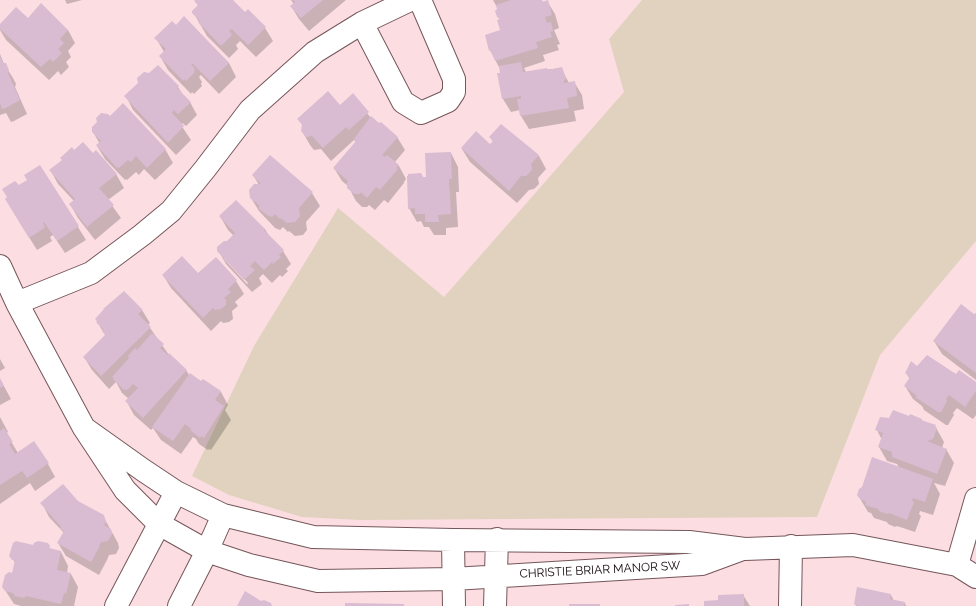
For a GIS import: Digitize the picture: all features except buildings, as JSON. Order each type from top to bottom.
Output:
[{"type":"street","points":[[17,303],[91,273],[142,235],[171,210],[206,169],[250,110],[315,52],[362,23],[410,0]]},
{"type":"street","points":[[362,23],[403,102],[421,113],[448,101],[454,92],[454,79],[420,0]]},
{"type":"street","name":"CHRISTIE BRIAR MANOR SW","points":[[0,266],[17,303],[84,428],[125,490],[159,524],[207,551],[249,566],[318,581],[453,579],[702,564],[745,549]]},
{"type":"street","name":"CHRISTIE BRIAR MANOR SW","points":[[84,428],[176,492],[224,515],[313,537],[689,542],[745,549],[791,546],[853,545],[957,565],[976,577]]},
{"type":"street","points":[[116,606],[176,492]]},
{"type":"street","points":[[957,565],[976,499]]},
{"type":"street","points":[[179,606],[224,515]]},
{"type":"street","points":[[496,606],[497,539]]},
{"type":"street","points":[[453,540],[454,606]]},
{"type":"street","points":[[790,606],[791,546]]},
{"type":"shaded area","points":[[642,0],[976,0],[976,241],[880,355],[817,517],[360,520],[302,517],[229,495],[192,476],[254,346],[338,208],[444,297],[624,92],[609,39]]}]
